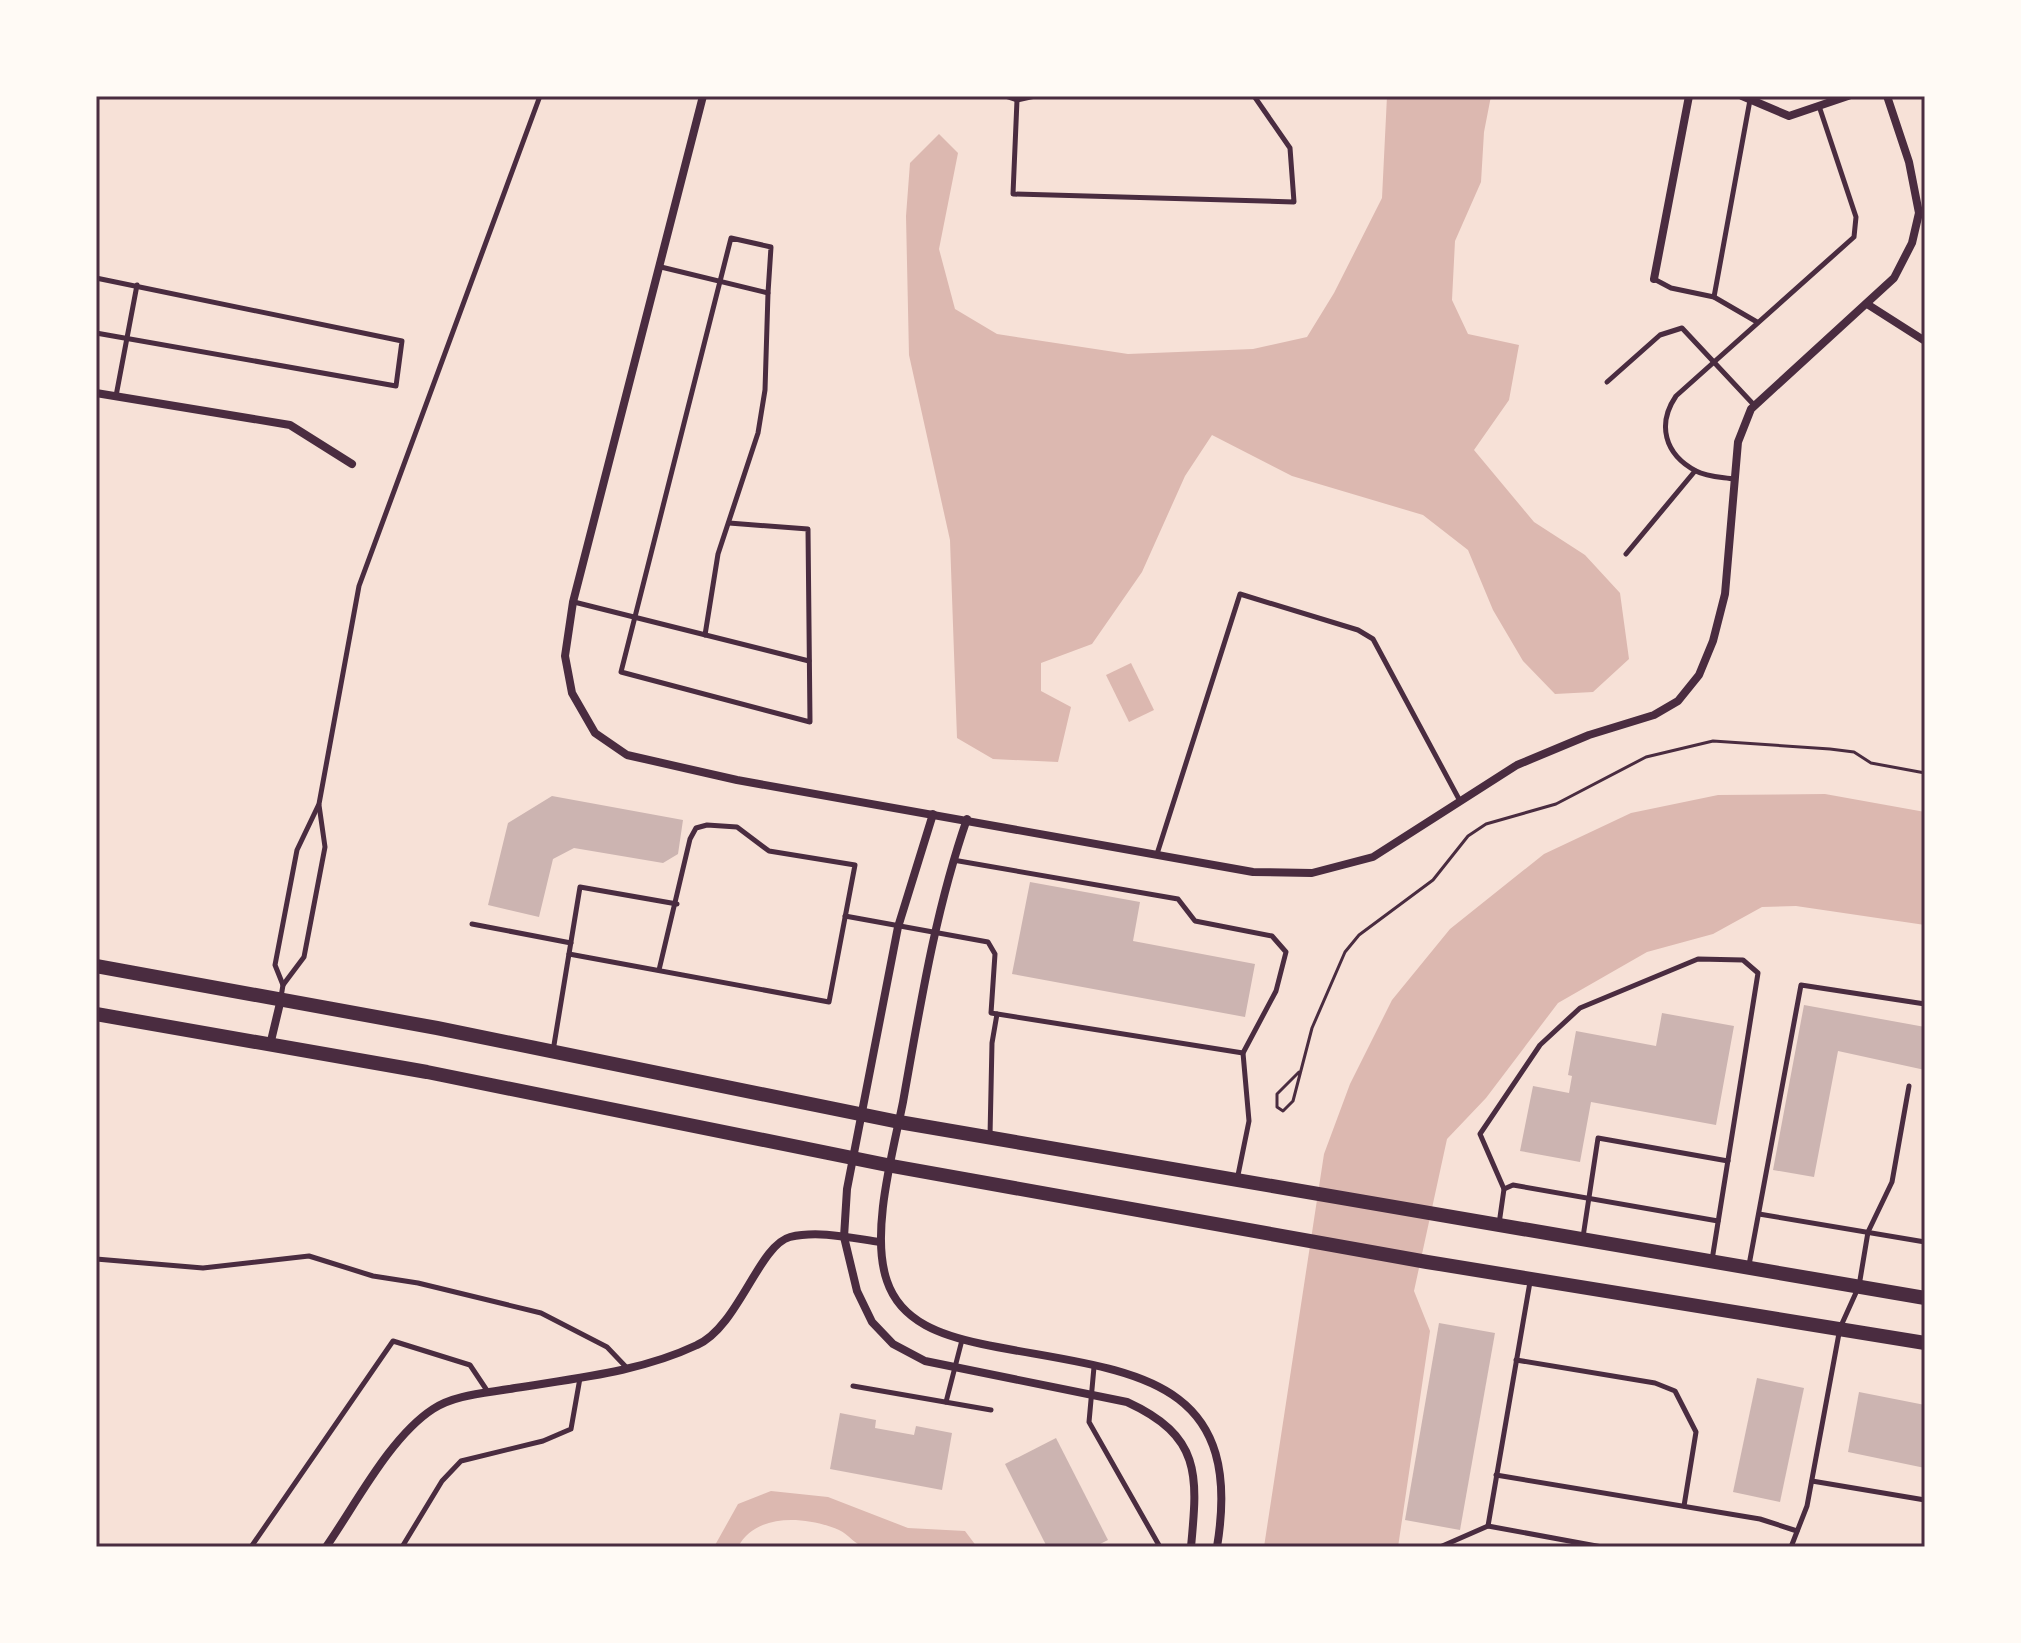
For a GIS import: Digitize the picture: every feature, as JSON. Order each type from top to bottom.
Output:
[{"type":"main road","points":[[96,966],[282,992],[553,1052],[899,1122],[1582,1242],[1925,1298]]},
{"type":"main road","points":[[96,1014],[427,1072],[892,1166],[1530,1280],[1925,1343]]},
{"type":"street","points":[[703,96],[573,602],[565,656],[572,693],[595,733],[627,755],[737,780],[1253,872],[1312,873],[1373,857],[1517,765],[1589,735],[1654,715],[1678,701],[1699,675],[1713,641],[1725,594],[1738,442],[1755,406],[1894,278],[1912,243],[1919,213],[1909,162],[1887,96]]},
{"type":"street","points":[[1654,279],[1689,96]]},
{"type":"street","points":[[1746,98],[1789,116],[1848,96]]},
{"type":"street","points":[[1867,304],[1925,341]]},
{"type":"street","points":[[96,393],[290,425],[352,464]]},
{"type":"street","points":[[933,814],[898,927],[853,1158],[844,1237],[857,1291],[872,1322],[893,1344],[925,1361],[1127,1402],[1157,1416],[1178,1438],[1190,1457],[1196,1497],[1191,1547]]},
{"type":"street","points":[[967,819],[952,860],[934,934],[899,1122],[880,1242],[887,1282],[906,1313],[936,1333],[1143,1379],[1176,1394],[1211,1433],[1222,1472],[1223,1514],[1217,1547]]},
{"type":"street","points":[[270,1045],[282,992]]},
{"type":"street","points":[[326,1547],[406,1433],[435,1407],[489,1393],[628,1369],[701,1344],[734,1313],[768,1254],[787,1237],[844,1237],[880,1242]]},
{"type":"lane","points":[[282,992],[275,965],[297,850],[319,804],[359,586],[540,96]]},
{"type":"lane","points":[[1005,96],[1017,100],[1035,96]]},
{"type":"lane","points":[[1017,100],[1013,194],[1294,202],[1290,148],[1254,96]]},
{"type":"lane","points":[[1714,297],[1746,98]]},
{"type":"lane","points":[[1735,479],[1695,471],[1666,439],[1664,414],[1676,396],[1713,361],[1854,237],[1856,217],[1819,105]]},
{"type":"lane","points":[[705,635],[718,554],[758,433],[765,390],[771,247],[731,238],[621,672],[810,722],[808,529],[729,523]]},
{"type":"lane","points":[[661,267],[768,293]]},
{"type":"lane","points":[[96,278],[402,341],[396,386],[96,333]]},
{"type":"lane","points":[[1654,279],[1671,288],[1714,297],[1757,322]]},
{"type":"lane","points":[[116,396],[137,285]]},
{"type":"lane","points":[[1607,382],[1660,335],[1682,328],[1755,406]]},
{"type":"lane","points":[[1626,554],[1695,471]]},
{"type":"lane","points":[[1157,854],[1240,594],[1358,630],[1373,639],[1461,802]]},
{"type":"lane","points":[[573,602],[809,661]]},
{"type":"lane","points":[[282,992],[304,957],[325,847],[319,804]]},
{"type":"lane","points":[[569,954],[829,1002],[855,865],[769,851],[746,831],[707,825],[696,828],[690,839],[659,970]]},
{"type":"lane","points":[[952,860],[1178,899],[1195,921],[1272,936],[1286,952],[1276,991],[1243,1053],[1249,1121],[1236,1181]]},
{"type":"lane","points":[[553,1052],[580,887],[677,904]]},
{"type":"lane","points":[[845,916],[988,942],[995,954],[991,1013],[1243,1053]]},
{"type":"lane","points":[[472,924],[571,943]]},
{"type":"lane","points":[[1499,1227],[1504,1189],[1480,1134],[1540,1045],[1580,1008],[1698,959],[1743,960],[1758,973],[1712,1261]]},
{"type":"lane","points":[[1749,1267],[1801,985],[1925,1004]]},
{"type":"lane","points":[[990,1137],[992,1043],[997,1014]]},
{"type":"lane","points":[[1791,1547],[1812,1481],[1840,1328],[1859,1286],[1868,1232],[1892,1182],[1909,1086]]},
{"type":"lane","points":[[1582,1242],[1598,1138],[1728,1161]]},
{"type":"lane","points":[[1504,1189],[1513,1185],[1718,1221]]},
{"type":"lane","points":[[1759,1214],[1925,1242]]},
{"type":"lane","points":[[96,1259],[203,1268],[309,1256],[373,1276],[541,1313],[607,1347],[628,1369]]},
{"type":"lane","points":[[1488,1526],[1530,1280]]},
{"type":"lane","points":[[946,1402],[962,1340]]},
{"type":"lane","points":[[251,1547],[393,1341],[470,1365],[489,1393]]},
{"type":"lane","points":[[1516,1360],[1655,1383],[1675,1391],[1696,1432],[1684,1506]]},
{"type":"lane","points":[[1094,1367],[1089,1394],[1089,1422],[1160,1547]]},
{"type":"lane","points":[[402,1547],[442,1481],[461,1461],[543,1441],[571,1429],[580,1377]]},
{"type":"lane","points":[[853,1386],[991,1410]]},
{"type":"lane","points":[[1496,1475],[1760,1519],[1797,1531]]},
{"type":"lane","points":[[1812,1481],[1925,1500]]},
{"type":"lane","points":[[1440,1547],[1488,1526],[1602,1547]]},
{"type":"path","points":[[1299,1072],[1277,1094],[1277,1107],[1283,1111],[1293,1101],[1312,1028],[1345,952],[1359,935],[1433,880],[1468,836],[1486,824],[1556,804],[1646,757],[1713,741],[1854,752],[1871,763],[1925,773]]},
{"type":"shaded area","points":[[1387,96],[1491,96],[1484,132],[1481,182],[1455,241],[1452,300],[1468,334],[1519,345],[1509,400],[1474,450],[1534,522],[1585,555],[1620,593],[1629,659],[1593,692],[1555,694],[1523,661],[1493,610],[1468,550],[1423,515],[1292,476],[1212,435],[1185,476],[1142,572],[1092,644],[1041,663],[1041,691],[1071,707],[1058,762],[993,759],[957,738],[950,540],[909,355],[906,216],[910,163],[939,134],[958,153],[939,249],[955,309],[997,334],[1128,354],[1253,349],[1307,337],[1334,293],[1382,198]]},
{"type":"shaded area","points":[[1131,663],[1154,710],[1129,722],[1106,675]]},
{"type":"shaded area","points":[[1825,794],[1925,812],[1925,925],[1796,906],[1762,907],[1713,934],[1647,952],[1558,1003],[1486,1098],[1447,1139],[1414,1291],[1430,1331],[1398,1547],[1264,1547],[1324,1154],[1350,1084],[1392,1000],[1450,929],[1544,854],[1631,813],[1718,795]]},
{"type":"shaded area","points":[[771,1491],[828,1497],[908,1528],[965,1531],[977,1547],[877,1549],[861,1546],[842,1532],[827,1526],[784,1520],[758,1527],[738,1547],[714,1547],[738,1504]]},
{"type":"building","points":[[552,796],[683,820],[678,854],[663,863],[574,848],[553,859],[539,917],[488,905],[508,823]]},
{"type":"building","points":[[1030,882],[1140,902],[1133,941],[1255,964],[1245,1017],[1012,974]]},
{"type":"building","points":[[1804,1005],[1925,1027],[1925,1070],[1838,1051],[1814,1177],[1773,1170]]},
{"type":"building","points":[[1662,1013],[1734,1026],[1716,1125],[1591,1102],[1580,1162],[1520,1151],[1533,1086],[1569,1093],[1572,1076],[1568,1075],[1576,1031],[1656,1046]]},
{"type":"building","points":[[1439,1323],[1495,1333],[1460,1530],[1405,1520]]},
{"type":"building","points":[[1757,1378],[1804,1388],[1780,1502],[1733,1492]]},
{"type":"building","points":[[1859,1392],[1925,1405],[1925,1468],[1848,1452]]},
{"type":"building","points":[[840,1413],[876,1420],[875,1428],[914,1435],[916,1426],[952,1433],[942,1490],[830,1469]]},
{"type":"building","points":[[1056,1438],[1108,1540],[1094,1547],[1047,1547],[1005,1464]]}]
